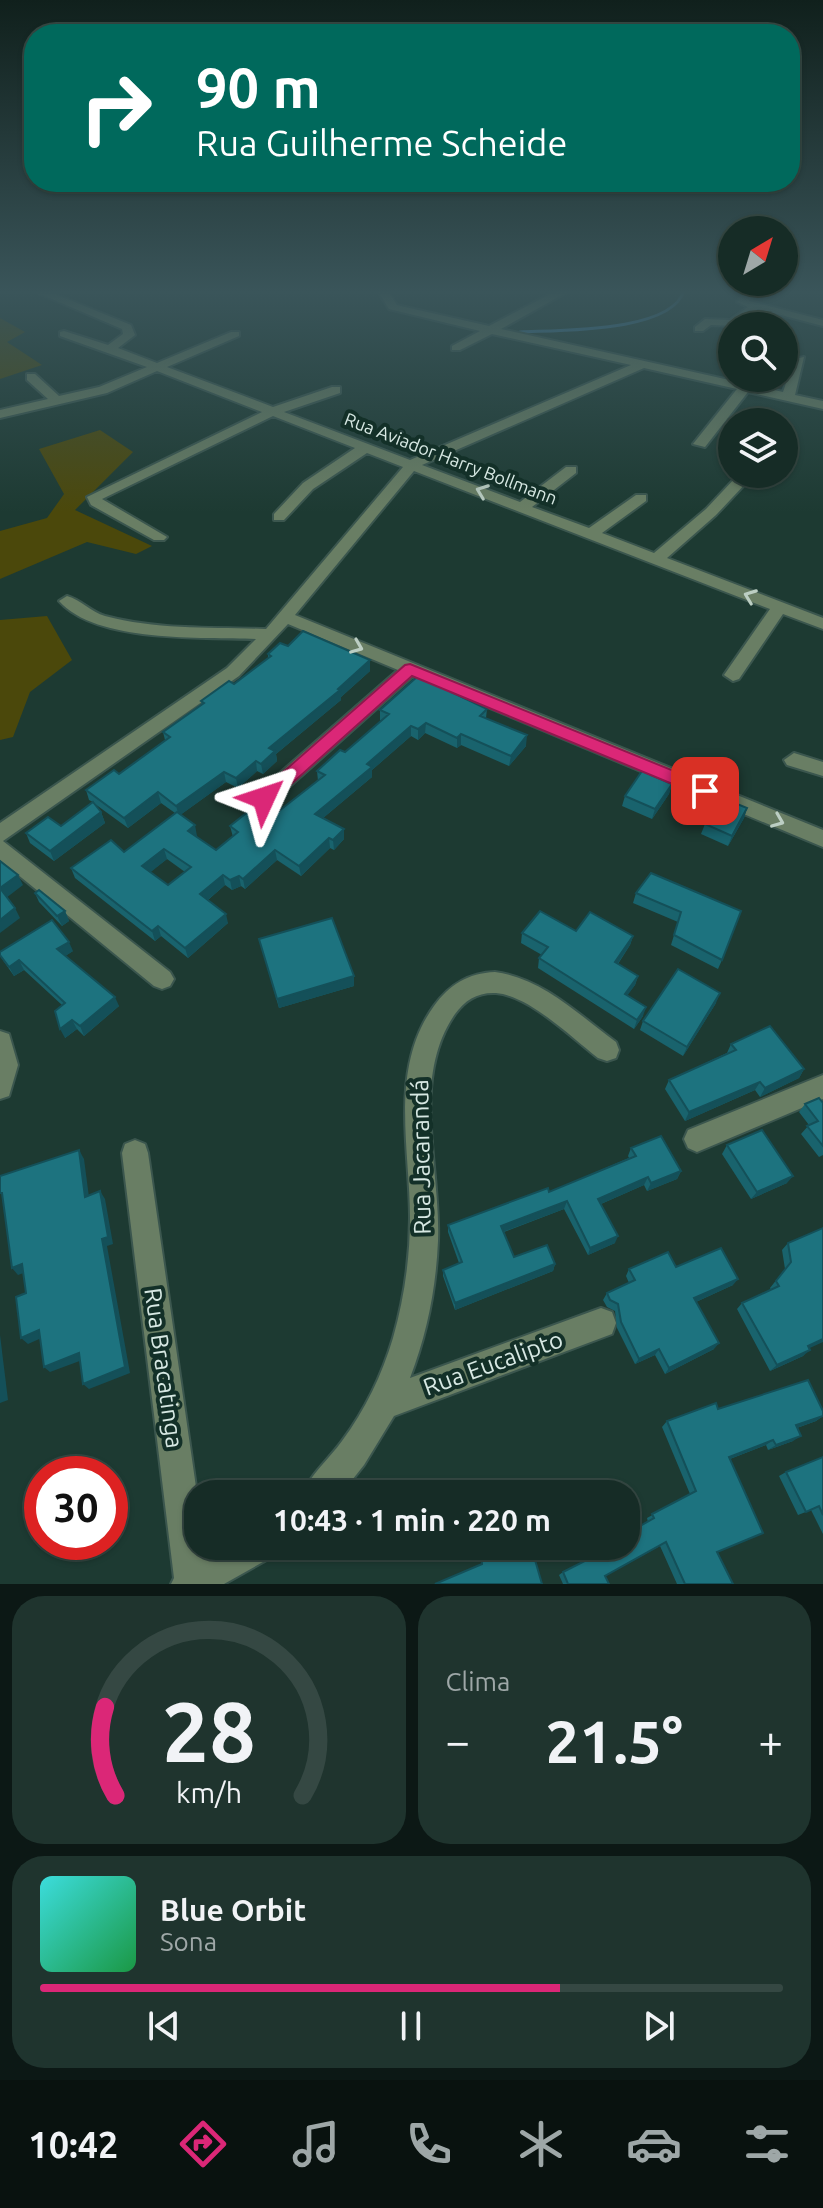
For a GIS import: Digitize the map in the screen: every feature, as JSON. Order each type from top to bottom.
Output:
[{"type":"street","name":"Rua Aviador Harry Bollmann","points":[[149,364],[823,624]]},
{"type":"street","points":[[0,414],[103,390],[164,364]]},
{"type":"street","points":[[637,364],[718,382]]},
{"type":"street","points":[[788,397],[798,364]]},
{"type":"street","points":[[0,834],[214,688],[271,634],[412,464],[641,365]]},
{"type":"street","points":[[31,377],[56,400]]},
{"type":"street","points":[[159,537],[96,502],[94,497],[274,411],[336,390]]},
{"type":"street","points":[[700,444],[742,392]]},
{"type":"street","points":[[764,392],[823,405]]},
{"type":"street","points":[[279,517],[308,486],[366,447]]},
{"type":"street","points":[[522,507],[571,470]]},
{"type":"street","points":[[657,559],[734,488]]},
{"type":"street","points":[[591,534],[641,498]]},
{"type":"street","points":[[67,601],[88,616],[108,622],[172,631],[271,634]]},
{"type":"street","points":[[733,675],[780,607]]},
{"type":"street","points":[[285,617],[823,839]]},
{"type":"street","points":[[264,798],[410,669]]},
{"type":"street","points":[[794,760],[823,769]]},
{"type":"street","points":[[0,848],[162,979]]},
{"type":"street","name":"Rua Jacarandá","points":[[331,1480],[361,1445],[386,1403],[414,1313],[422,1256],[424,1202],[419,1073],[425,1038],[438,1014],[456,995],[473,985],[493,982],[529,994],[607,1050]]},
{"type":"street","points":[[0,1042],[6,1056],[6,1074],[0,1087]]},
{"type":"street","points":[[697,1139],[823,1087]]},
{"type":"street","name":"Rua Bracatinga","points":[[135,1153],[190,1583]]},
{"type":"street","name":"Rua Eucalipto","points":[[386,1403],[601,1323]]},
{"type":"street","points":[[190,1583],[232,1560]]},
{"type":"shaded area","points":[[0,364],[42,365],[0,379]]},
{"type":"shaded area","points":[[100,430],[133,452],[75,510],[152,546],[136,554],[87,542],[0,579],[0,531],[47,518],[64,494],[39,449]]},
{"type":"shaded area","points":[[47,616],[72,660],[30,692],[13,737],[0,740],[0,620]]},
{"type":"building","points":[[303,631],[370,660],[340,690],[269,748],[275,751],[261,764],[256,761],[236,778],[224,772],[176,806],[158,792],[124,818],[86,790],[114,770],[119,774],[170,737],[163,732],[204,703],[201,701],[229,681],[234,684],[271,656],[268,654],[280,643],[288,646]]},
{"type":"building","points":[[418,676],[487,709],[480,716],[527,735],[511,756],[461,734],[457,738],[426,723],[418,729],[411,726],[367,764],[372,767],[315,814],[344,829],[333,840],[329,838],[299,866],[275,850],[243,879],[239,876],[230,880],[223,875],[200,894],[226,914],[185,948],[158,926],[152,931],[71,868],[111,840],[124,852],[177,812],[195,825],[188,831],[216,850],[238,832],[230,826],[259,803],[275,814],[325,775],[317,771],[340,750],[345,752],[389,714],[380,710]],"holes":[[[164,849],[191,867],[168,885],[142,866]]]},
{"type":"building","points":[[642,771],[672,784],[655,809],[625,796]]},
{"type":"building","points":[[720,797],[747,808],[732,836],[705,824]]},
{"type":"building","points":[[93,802],[101,812],[50,851],[26,833],[48,817],[61,826]]},
{"type":"building","points":[[0,861],[18,875],[0,888]]},
{"type":"building","points":[[651,873],[741,911],[722,960],[674,935],[681,912],[636,893]]},
{"type":"building","points":[[0,888],[15,908],[0,920]]},
{"type":"building","points":[[39,890],[65,911],[57,916],[35,893]]},
{"type":"building","points":[[540,911],[576,931],[590,912],[633,936],[615,962],[638,976],[625,994],[646,1007],[637,1020],[539,958],[548,947],[522,933]]},
{"type":"building","points":[[332,918],[354,976],[277,999],[259,939]]},
{"type":"building","points":[[52,920],[69,942],[57,949],[115,997],[80,1026],[72,1020],[60,1029],[55,1011],[65,1003],[19,960],[9,967],[0,955],[0,952]]},
{"type":"building","points":[[678,969],[720,993],[687,1047],[643,1021]]},
{"type":"building","points":[[770,1026],[804,1069],[765,1088],[760,1082],[689,1112],[669,1080],[736,1050],[731,1044]]},
{"type":"building","points":[[819,1098],[823,1103],[823,1146],[807,1126],[818,1121],[805,1104]]},
{"type":"building","points":[[762,1130],[793,1176],[757,1192],[727,1145]]},
{"type":"building","points":[[661,1136],[681,1171],[651,1183],[648,1177],[598,1199],[618,1236],[590,1248],[567,1201],[501,1226],[514,1257],[547,1245],[555,1264],[455,1303],[443,1270],[462,1262],[448,1225],[548,1188],[549,1192],[636,1156],[631,1148]]},
{"type":"building","points":[[79,1150],[85,1197],[100,1191],[108,1237],[102,1239],[125,1367],[83,1384],[79,1353],[44,1367],[39,1330],[21,1338],[16,1297],[26,1293],[22,1264],[12,1268],[0,1193],[0,1176]]},
{"type":"building","points":[[823,1228],[823,1339],[808,1346],[810,1350],[777,1365],[742,1303],[779,1286],[776,1281],[791,1262],[788,1243]]},
{"type":"building","points":[[721,1248],[738,1279],[694,1298],[719,1343],[669,1368],[659,1349],[639,1359],[621,1322],[618,1304],[610,1300],[607,1293],[635,1280],[629,1269],[668,1252],[676,1267]]},
{"type":"building","points":[[808,1380],[823,1416],[796,1425],[801,1436],[776,1445],[773,1440],[729,1457],[763,1533],[717,1552],[733,1584],[685,1584],[666,1542],[640,1556],[640,1526],[654,1518],[652,1514],[696,1491],[667,1421],[716,1403],[718,1409]]},
{"type":"building","points":[[823,1457],[823,1515],[819,1506],[806,1512],[786,1472]]},
{"type":"building","points":[[482,1560],[535,1560],[542,1584],[435,1584],[482,1564]]},
{"type":"building","points":[[587,1560],[634,1560],[605,1576],[609,1584],[568,1584],[563,1572]]},
{"type":"route","points":[[264,798],[410,669],[705,791]]}]
